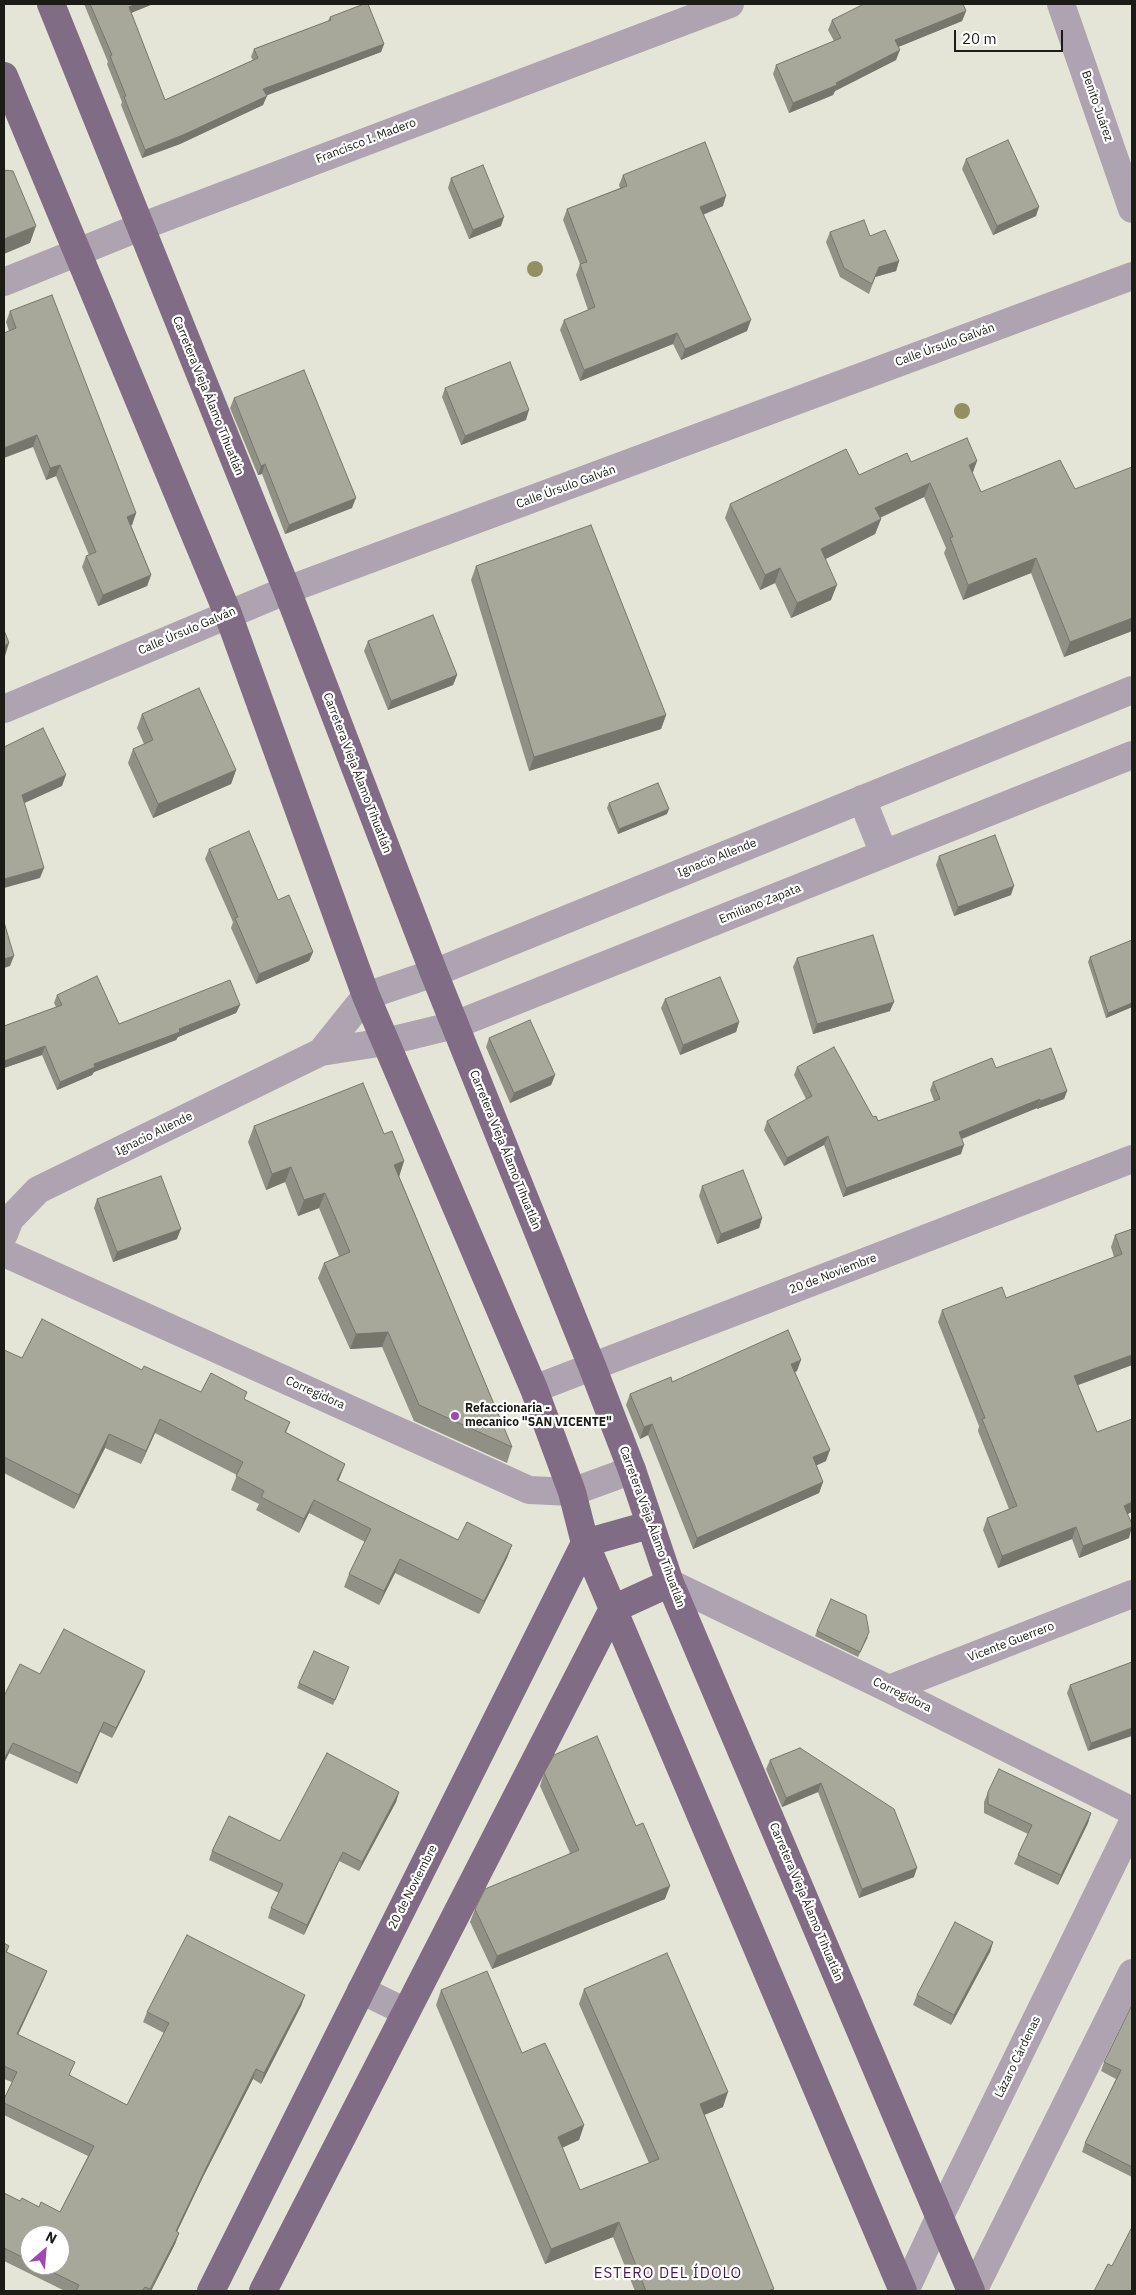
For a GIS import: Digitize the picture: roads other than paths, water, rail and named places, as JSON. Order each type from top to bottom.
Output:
[{"type":"main road","name":"Carretera Vieja Álamo Tihuatlán","points":[[51,4],[287,590],[434,973],[592,1366],[632,1470],[649,1525],[670,1582],[972,2291]]},
{"type":"main road","points":[[4,76],[228,614],[366,996],[534,1389],[572,1492],[584,1543],[904,2291]]},
{"type":"main road","points":[[584,1543],[649,1525]]},
{"type":"main road","name":"20 de Noviembre","points":[[211,2291],[584,1543]]},
{"type":"main road","points":[[263,2291],[613,1609],[670,1582]]},
{"type":"street","name":"Francisco I. Madero","points":[[4,282],[140,227],[730,4]]},
{"type":"street","name":"Benito Juárez","points":[[1061,4],[1132,209]]},
{"type":"street","name":"Calle Úrsulo Galván","points":[[4,709],[287,590],[1132,276]]},
{"type":"street","name":"Ignacio Allende","points":[[321,1052],[366,996],[434,973],[1132,690]]},
{"type":"street","name":"Emiliano Zapata","points":[[385,1042],[455,1026],[1132,755]]},
{"type":"street","points":[[862,799],[884,854]]},
{"type":"street","name":"Ignacio Allende","points":[[4,1234],[10,1219],[38,1190],[321,1052],[385,1042]]},
{"type":"street","name":"20 de Noviembre","points":[[534,1389],[1132,1159]]},
{"type":"street","name":"Corregidora","points":[[4,1253],[529,1490],[572,1492],[632,1470]]},
{"type":"street","name":"Corregidora","points":[[670,1582],[1132,1811]]},
{"type":"street","name":"Vicente Guerrero","points":[[889,1689],[1132,1594]]},
{"type":"street","name":"Lázaro Cárdenas","points":[[904,2291],[1132,1824]]},
{"type":"street","points":[[972,2291],[1132,1973]]},
{"type":"street","points":[[361,1990],[406,2012]]},
{"type":"place","name":"Refaccionaria - mecanico \"SAN VICENTE\"","points":[[455,1416]]},
{"type":"district","name":"ESTERO DEL ÍDOLO","points":[[668,2274]]}]
